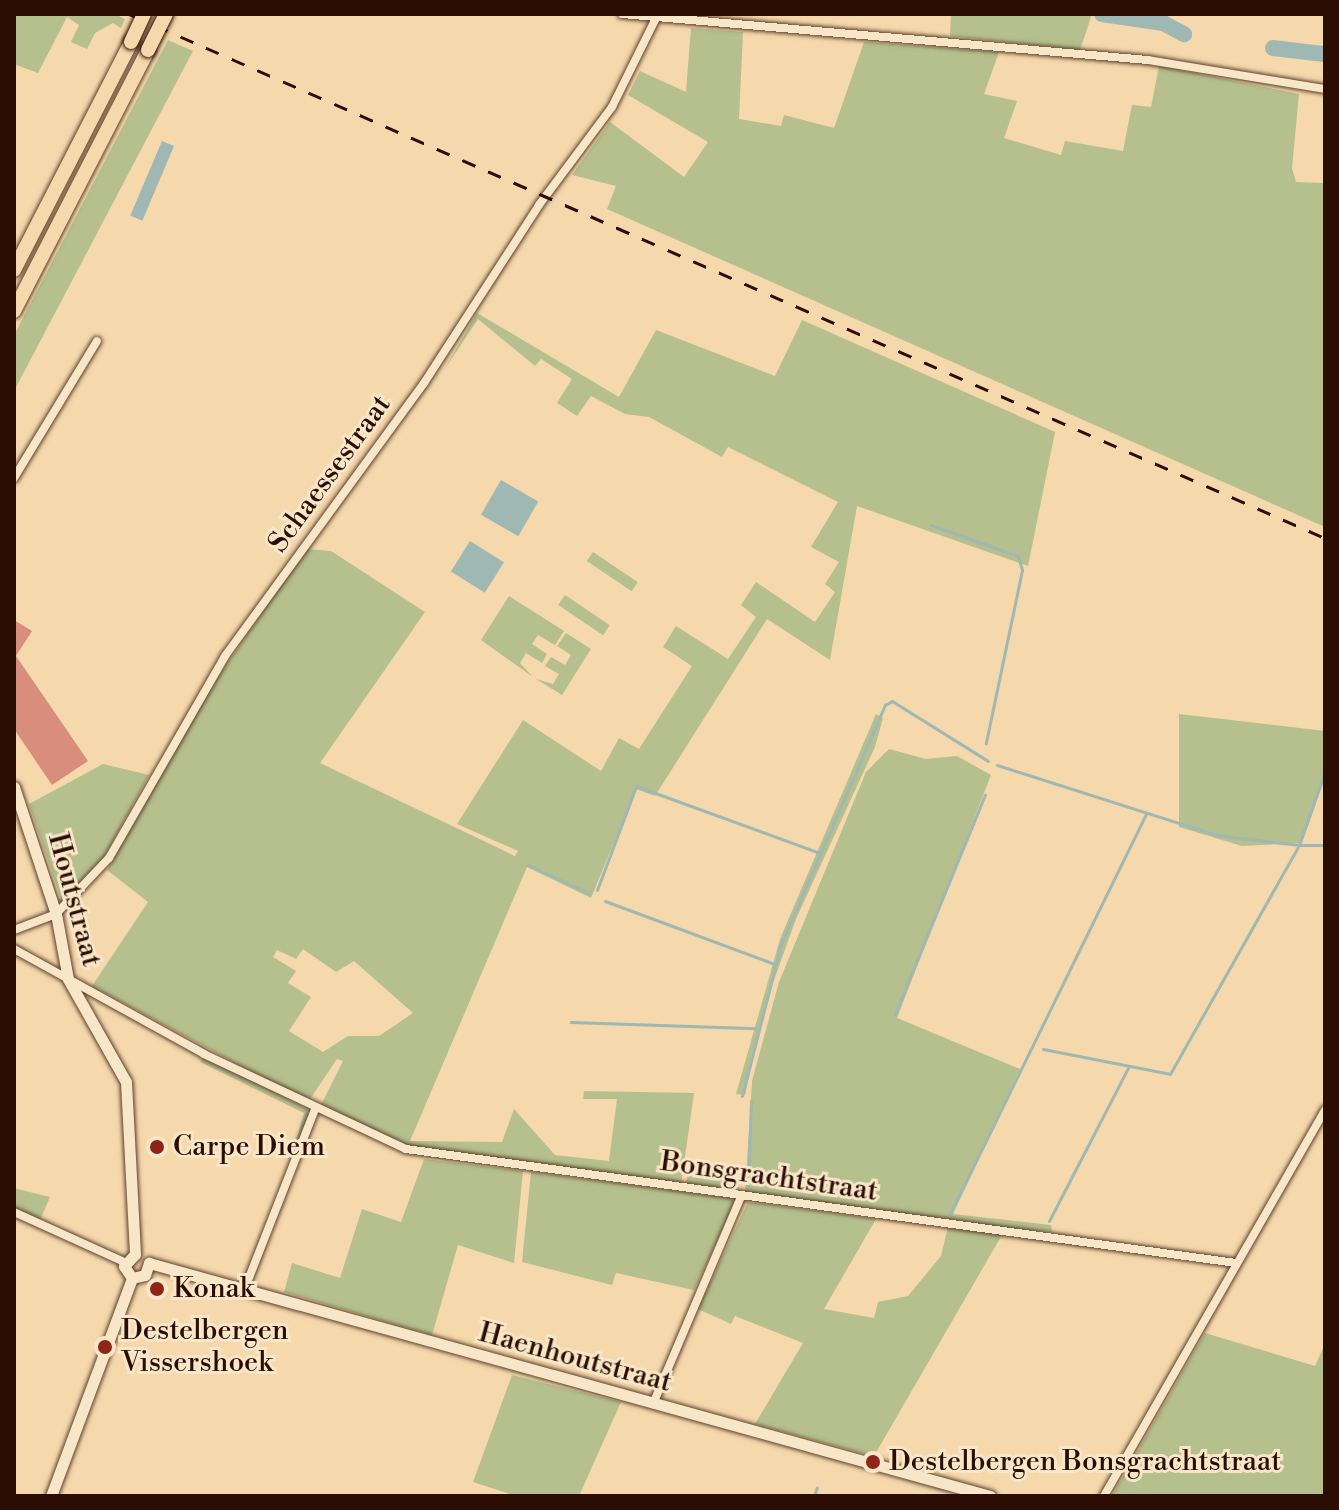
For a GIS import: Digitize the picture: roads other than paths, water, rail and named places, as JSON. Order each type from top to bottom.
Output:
[{"type":"highway","points":[[14,270],[144,14]]},
{"type":"highway","points":[[14,311],[166,14]]},
{"type":"street","points":[[622,14],[1148,60],[1325,89]]},
{"type":"street","name":"Schaessestraat","points":[[14,930],[56,914],[109,858],[225,656],[424,383],[539,205],[612,107],[657,16]]},
{"type":"street","points":[[14,478],[97,341]]},
{"type":"street","name":"Houtstraat","points":[[14,787],[56,914],[68,979],[126,1082],[135,1254]]},
{"type":"street","points":[[14,949],[68,979]]},
{"type":"street","name":"Bonsgrachtstraat","points":[[68,979],[316,1107],[406,1149],[1236,1263]]},
{"type":"street","points":[[245,1288],[316,1107]]},
{"type":"street","points":[[1104,1496],[1325,1110]]},
{"type":"street","points":[[653,1404],[741,1197]]},
{"type":"street","points":[[14,1212],[124,1262],[132,1278],[51,1496]]},
{"type":"street","points":[[124,1262],[135,1254]]},
{"type":"street","name":"Haenhoutstraat","points":[[135,1254],[149,1263],[990,1496]]},
{"type":"street","points":[[132,1278],[145,1275],[149,1263]]},
{"type":"water","points":[[162,141],[174,146],[142,221],[130,216]]},
{"type":"water","points":[[501,480],[538,502],[518,536],[481,515]]},
{"type":"water","points":[[470,541],[504,562],[485,593],[451,572]]},
{"type":"waterway","points":[[1102,14],[1163,23],[1184,34]]},
{"type":"waterway","points":[[1273,48],[1323,54]]},
{"type":"waterway","points":[[931,525],[1018,556],[1022,570],[986,743]]},
{"type":"waterway","points":[[742,1096],[781,944],[885,705],[892,701],[988,761]]},
{"type":"waterway","points":[[997,765],[1216,835],[1299,845],[1325,771]]},
{"type":"waterway","points":[[597,890],[636,786],[820,853]]},
{"type":"waterway","points":[[895,1014],[985,795]]},
{"type":"waterway","points":[[950,1214],[1146,814]]},
{"type":"waterway","points":[[1043,1049],[1170,1074],[1299,845],[1325,845]]},
{"type":"waterway","points":[[528,865],[589,893]]},
{"type":"waterway","points":[[605,901],[774,964]]},
{"type":"waterway","points":[[571,1022],[756,1028]]},
{"type":"waterway","points":[[1049,1221],[1129,1066]]},
{"type":"waterway","points":[[748,1186],[751,1101]]},
{"type":"waterway","points":[[814,1496],[817,1487]]},
{"type":"railway","points":[[129,14],[1325,538]]},
{"type":"place","name":"Carpe Diem","points":[[157,1147]]},
{"type":"place","name":"Konak","points":[[157,1289]]},
{"type":"place","name":"Destelbergen Vissershoek","points":[[105,1347]]},
{"type":"place","name":"Destelbergen Bonsgrachtstraat","points":[[873,1462]]}]
